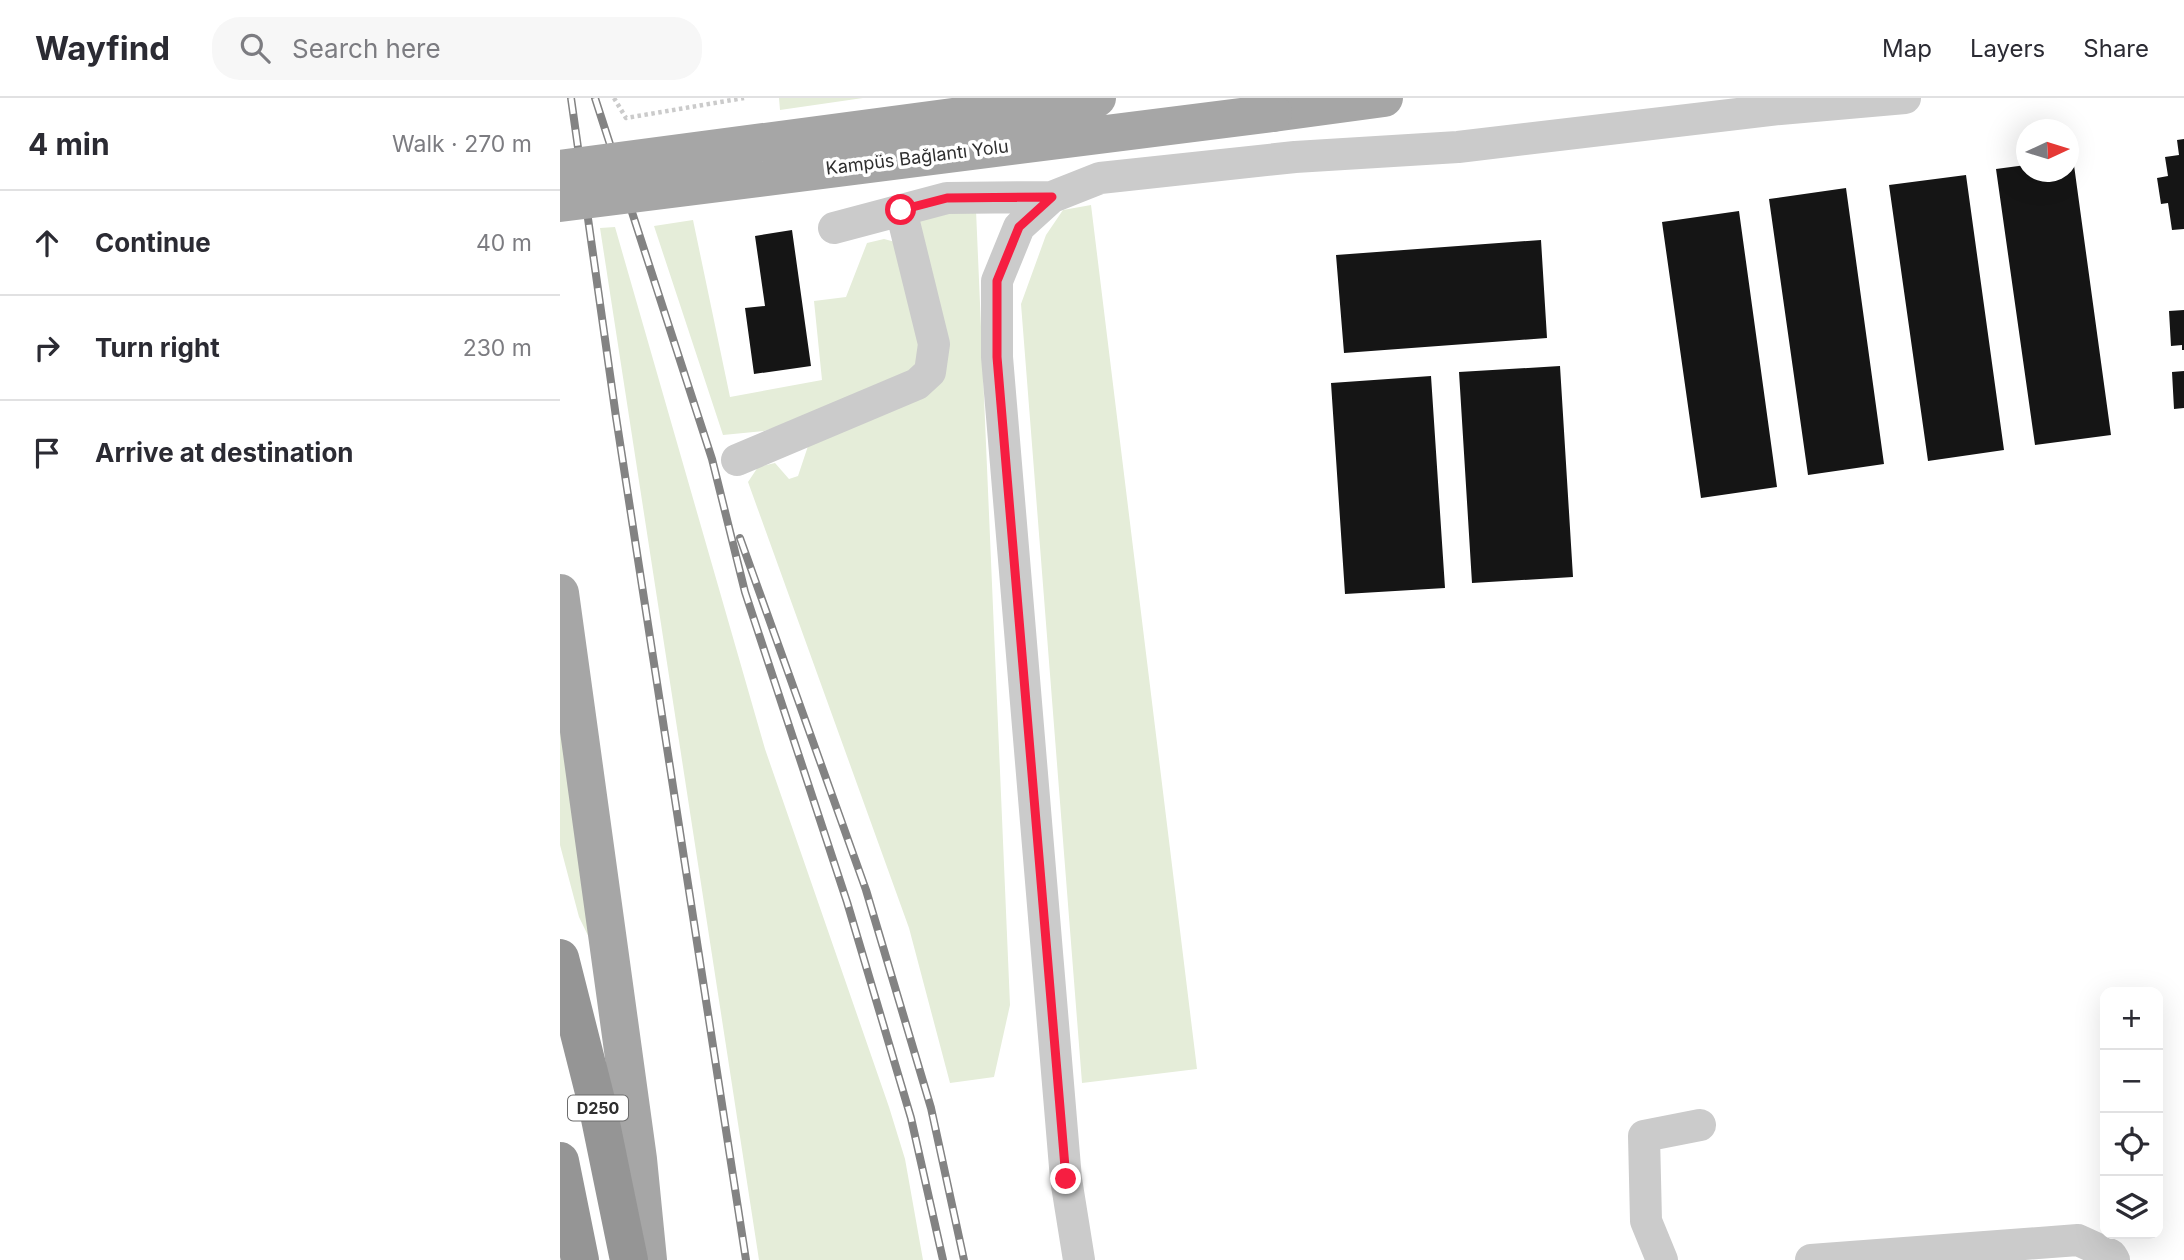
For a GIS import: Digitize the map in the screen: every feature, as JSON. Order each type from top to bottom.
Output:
[{"type":"highway","name":"D250","points":[[560,958],[597,1104],[629,1260]]},
{"type":"highway","points":[[560,1161],[580,1260]]},
{"type":"main road","name":"Kampüs Bağlantı Yolu","points":[[560,169],[1097,98]]},
{"type":"main road","name":"Kampüs Bağlantı Yolu","points":[[560,203],[1384,98]]},
{"type":"main road","points":[[560,593],[638,1159],[648,1260]]},
{"type":"street","points":[[1079,1260],[1066,1179],[997,357],[997,281],[1019,227],[1052,197],[1100,178],[1295,157],[1458,147],[1780,109],[1905,98]]},
{"type":"street","points":[[834,228],[947,198],[1052,197]]},
{"type":"street","points":[[737,460],[917,384],[930,372],[934,344],[901,210]]},
{"type":"street","points":[[1662,1260],[1646,1221],[1644,1136],[1700,1125]]},
{"type":"street","points":[[1811,1260],[2078,1240],[2111,1255],[2114,1260]]},
{"type":"path","points":[[614,98],[626,118],[744,98]]},
{"type":"green space","points":[[779,98],[863,98],[780,110]]},
{"type":"green space","points":[[1091,205],[1197,1069],[1082,1083],[1021,304],[1046,235],[1063,210]]},
{"type":"green space","points":[[944,207],[976,210],[1010,1005],[994,1077],[950,1083],[909,928],[748,482],[758,467],[775,463],[789,479],[798,476],[808,446],[928,386],[916,223]]},
{"type":"green space","points":[[693,220],[730,397],[822,380],[814,301],[846,297],[867,243],[884,239],[899,243],[927,348],[919,373],[892,387],[764,431],[723,435],[654,226]]},
{"type":"green space","points":[[615,227],[765,749],[905,1159],[923,1260],[759,1260],[600,228]]},
{"type":"green space","points":[[560,708],[598,956],[579,917],[560,845]]},
{"type":"building","points":[[2184,139],[2184,229],[2172,230],[2168,203],[2161,204],[2157,178],[2168,176],[2165,157],[2179,155],[2177,140]]},
{"type":"building","points":[[2016,166],[2016,182],[2076,182],[2111,435],[2035,445],[1996,169]]},
{"type":"building","points":[[1966,175],[2004,450],[1928,461],[1889,185]]},
{"type":"building","points":[[1846,188],[1884,464],[1808,475],[1769,199]]},
{"type":"building","points":[[1739,211],[1777,487],[1701,498],[1662,222]]},
{"type":"building","points":[[792,230],[811,366],[754,374],[745,308],[765,306],[755,236]]},
{"type":"building","points":[[1541,240],[1547,338],[1344,353],[1336,255]]},
{"type":"building","points":[[2184,310],[2182,350],[2182,345],[2171,346],[2169,311]]},
{"type":"building","points":[[1560,366],[1573,577],[1472,583],[1459,372]]},
{"type":"building","points":[[2184,371],[2184,408],[2174,409],[2172,372]]},
{"type":"building","points":[[1431,376],[1445,588],[1345,594],[1331,383]]},
{"type":"railway","points":[[571,98],[616,417],[746,1260]]},
{"type":"railway","points":[[595,98],[712,459],[745,592],[847,902],[911,1118],[943,1260]]},
{"type":"railway","points":[[740,538],[866,890],[931,1108],[964,1260]]},
{"type":"route","points":[[901,210],[947,198],[1052,197],[1019,227],[997,281],[997,357],[1066,1179]]}]
